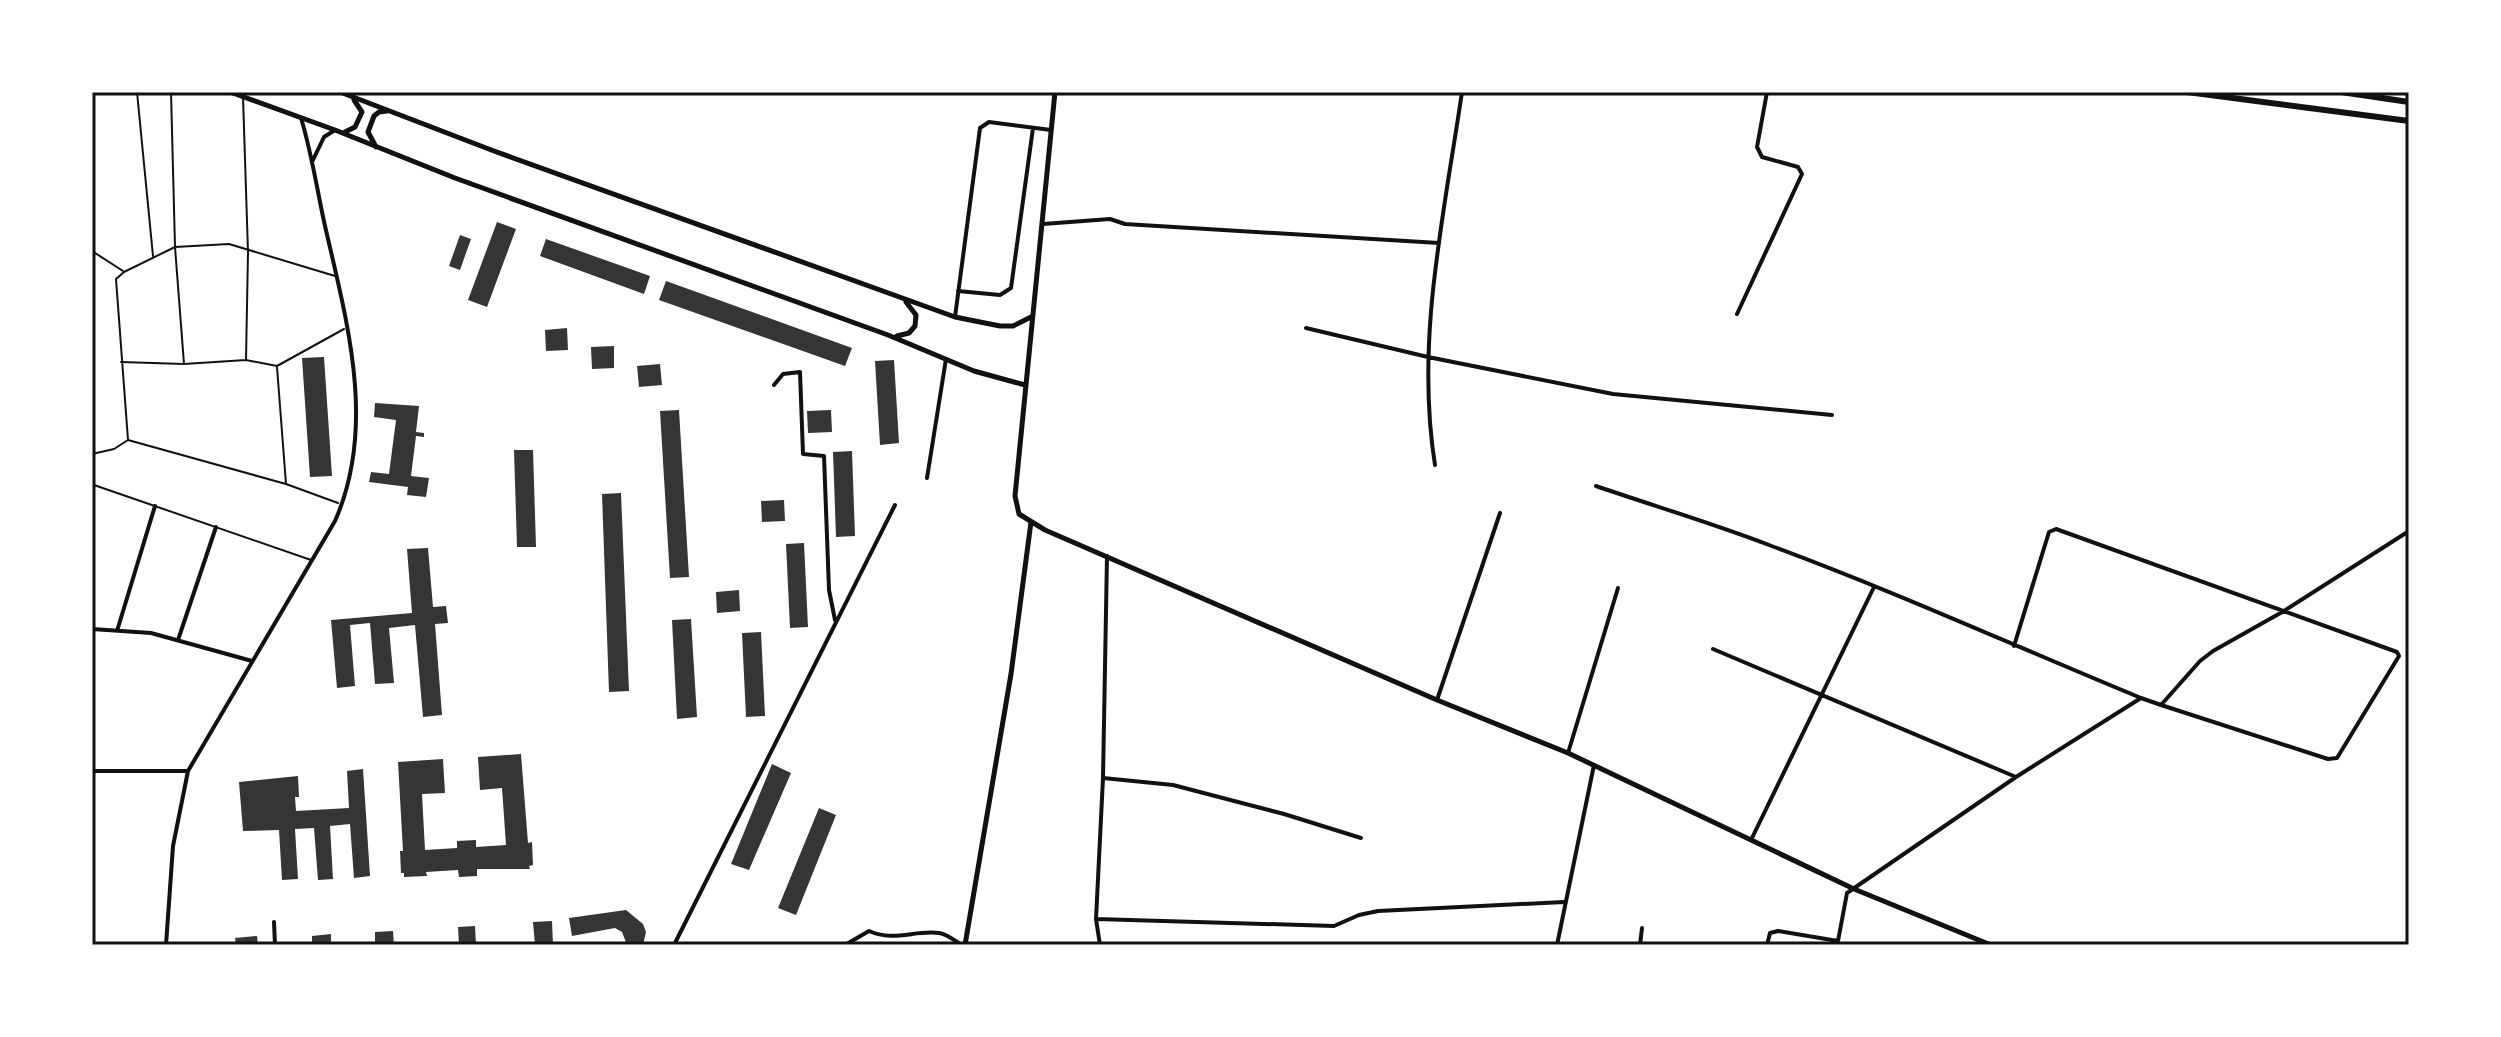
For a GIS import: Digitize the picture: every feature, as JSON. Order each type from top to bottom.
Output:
[{"type":"main road","points":[[2187,92],[2409,121]]},
{"type":"main road","points":[[2341,92],[2409,102]]},
{"type":"street","points":[[230,92],[338,131],[377,149],[888,335],[974,371],[1025,385]]},
{"type":"street","points":[[340,92],[955,317],[1000,326],[1013,326],[1031,317]]},
{"type":"street","points":[[1055,92],[1015,496],[1019,514],[1045,530],[1437,700],[1568,753],[1854,889],[1991,945]]},
{"type":"street","points":[[1435,465],[1427,397],[1428,357],[1445,185],[1462,92]]},
{"type":"street","points":[[1737,314],[1802,174],[1798,167],[1758,153],[1767,92]]},
{"type":"street","points":[[312,163],[324,137],[338,131],[348,132],[355,127],[362,112],[351,96]]},
{"type":"street","points":[[377,149],[368,132],[370,123],[379,112],[388,111]]},
{"type":"street","points":[[166,945],[173,846],[188,771],[312,561],[342,505],[348,486],[356,434],[355,370],[349,326],[301,118]]},
{"type":"street","points":[[955,317],[980,128],[989,122],[1051,130]]},
{"type":"street","points":[[958,291],[1000,295],[1011,288],[1033,128]]},
{"type":"street","points":[[1040,224],[1110,219],[1125,224],[1439,243]]},
{"type":"street","points":[[888,335],[899,337],[915,326],[916,315],[903,299]]},
{"type":"street","points":[[1306,328],[1428,357],[1613,394],[1832,415]]},
{"type":"street","points":[[927,478],[946,359]]},
{"type":"street","points":[[774,385],[783,374],[800,372],[803,454],[824,456],[829,590],[835,622]]},
{"type":"street","points":[[1596,486],[1769,545],[1874,587],[2014,646],[2141,698],[2328,759],[2337,758],[2399,656],[2397,652],[2056,529],[2049,532],[2014,646]]},
{"type":"street","points":[[674,945],[895,505]]},
{"type":"street","points":[[117,631],[155,506]]},
{"type":"street","points":[[1437,700],[1500,513]]},
{"type":"street","points":[[845,945],[869,931],[886,937],[939,933],[964,945],[1011,674],[1031,522]]},
{"type":"street","points":[[178,640],[216,527]]},
{"type":"street","points":[[2161,705],[2200,661],[2409,531]]},
{"type":"street","points":[[1100,945],[1096,919],[1103,778],[1107,556]]},
{"type":"street","points":[[1752,838],[1874,587]]},
{"type":"street","points":[[1568,753],[1618,588]]},
{"type":"street","points":[[92,629],[151,633],[252,661]]},
{"type":"street","points":[[1713,649],[2016,777]]},
{"type":"street","points":[[1767,945],[1770,933],[1778,931],[1838,941],[1847,893],[2016,777],[2141,698]]},
{"type":"street","points":[[1557,945],[1594,765]]},
{"type":"street","points":[[92,771],[188,771]]},
{"type":"street","points":[[1103,778],[1173,785],[1361,838]]},
{"type":"street","points":[[1096,919],[1334,926],[1378,911],[1564,902]]},
{"type":"street","points":[[274,922],[275,945]]},
{"type":"street","points":[[1640,945],[1642,928]]},
{"type":"lane","points":[[137,92],[153,257]]},
{"type":"lane","points":[[171,92],[175,247],[184,364]]},
{"type":"lane","points":[[243,97],[248,252],[246,360]]},
{"type":"lane","points":[[128,440],[116,279],[124,272],[175,247],[229,244],[336,276]]},
{"type":"lane","points":[[92,251],[124,272]]},
{"type":"lane","points":[[121,362],[184,364],[246,360],[277,366],[349,326]]},
{"type":"lane","points":[[277,366],[286,484]]},
{"type":"lane","points":[[92,454],[114,449],[128,440],[286,484],[342,505]]},
{"type":"lane","points":[[92,485],[312,561]]},
{"type":"building","points":[[497,222],[516,229],[487,307],[468,300]]},
{"type":"building","points":[[460,235],[471,239],[460,270],[449,266]]},
{"type":"building","points":[[546,239],[650,276],[644,294],[540,256]]},
{"type":"building","points":[[666,281],[852,348],[845,366],[659,300]]},
{"type":"building","points":[[567,328],[568,350],[546,351],[545,330]]},
{"type":"building","points":[[614,346],[614,368],[592,369],[591,347]]},
{"type":"building","points":[[324,357],[332,476],[310,477],[302,358]]},
{"type":"building","points":[[894,360],[899,443],[880,445],[875,361]]},
{"type":"building","points":[[660,364],[662,385],[639,387],[637,366]]},
{"type":"building","points":[[375,403],[419,406],[416,432],[424,433],[424,437],[416,436],[411,476],[429,478],[426,497],[407,495],[408,487],[369,482],[371,472],[389,474],[396,420],[374,417]]},
{"type":"building","points":[[679,410],[689,577],[670,578],[660,411]]},
{"type":"building","points":[[831,410],[832,432],[808,433],[807,411]]},
{"type":"building","points":[[514,450],[533,450],[536,547],[517,547]]},
{"type":"building","points":[[852,451],[855,536],[836,537],[833,452]]},
{"type":"building","points":[[621,493],[629,691],[609,692],[602,494]]},
{"type":"building","points":[[784,500],[785,521],[762,522],[761,501]]},
{"type":"building","points":[[804,543],[808,627],[790,628],[786,544]]},
{"type":"building","points":[[428,548],[433,607],[446,606],[448,623],[435,624],[442,715],[423,717],[415,625],[389,628],[394,683],[375,684],[370,623],[350,625],[355,686],[337,688],[331,620],[412,613],[407,549]]},
{"type":"building","points":[[739,590],[740,611],[717,613],[716,592]]},
{"type":"building","points":[[691,619],[697,717],[677,719],[672,620]]},
{"type":"building","points":[[761,632],[765,716],[746,717],[742,633]]},
{"type":"building","points":[[521,754],[528,843],[532,842],[533,865],[529,866],[530,869],[477,869],[477,876],[459,877],[458,870],[404,877],[401,873],[400,851],[403,851],[398,762],[443,759],[445,793],[422,794],[425,850],[457,848],[457,841],[476,840],[476,847],[506,845],[502,788],[480,790],[478,757]]},
{"type":"building","points":[[772,764],[791,773],[749,870],[731,864]]},
{"type":"building","points":[[363,769],[370,876],[354,878],[350,824],[330,826],[333,879],[318,880],[314,828],[295,829],[298,879],[282,880],[279,830],[243,831],[239,782],[298,776],[296,811],[349,808],[347,771]]},
{"type":"building","points":[[819,808],[836,815],[796,915],[778,908]]},
{"type":"building","points":[[626,910],[643,924],[646,932],[643,945],[627,945],[622,932],[615,928],[572,936],[569,918]]},
{"type":"building","points":[[552,921],[553,945],[535,945],[533,922]]},
{"type":"building","points":[[475,926],[476,945],[459,945],[458,927]]},
{"type":"building","points":[[393,931],[394,945],[375,945],[375,932]]},
{"type":"building","points":[[331,934],[331,945],[312,945],[312,936]]},
{"type":"building","points":[[257,936],[258,945],[236,945],[235,938]]}]
